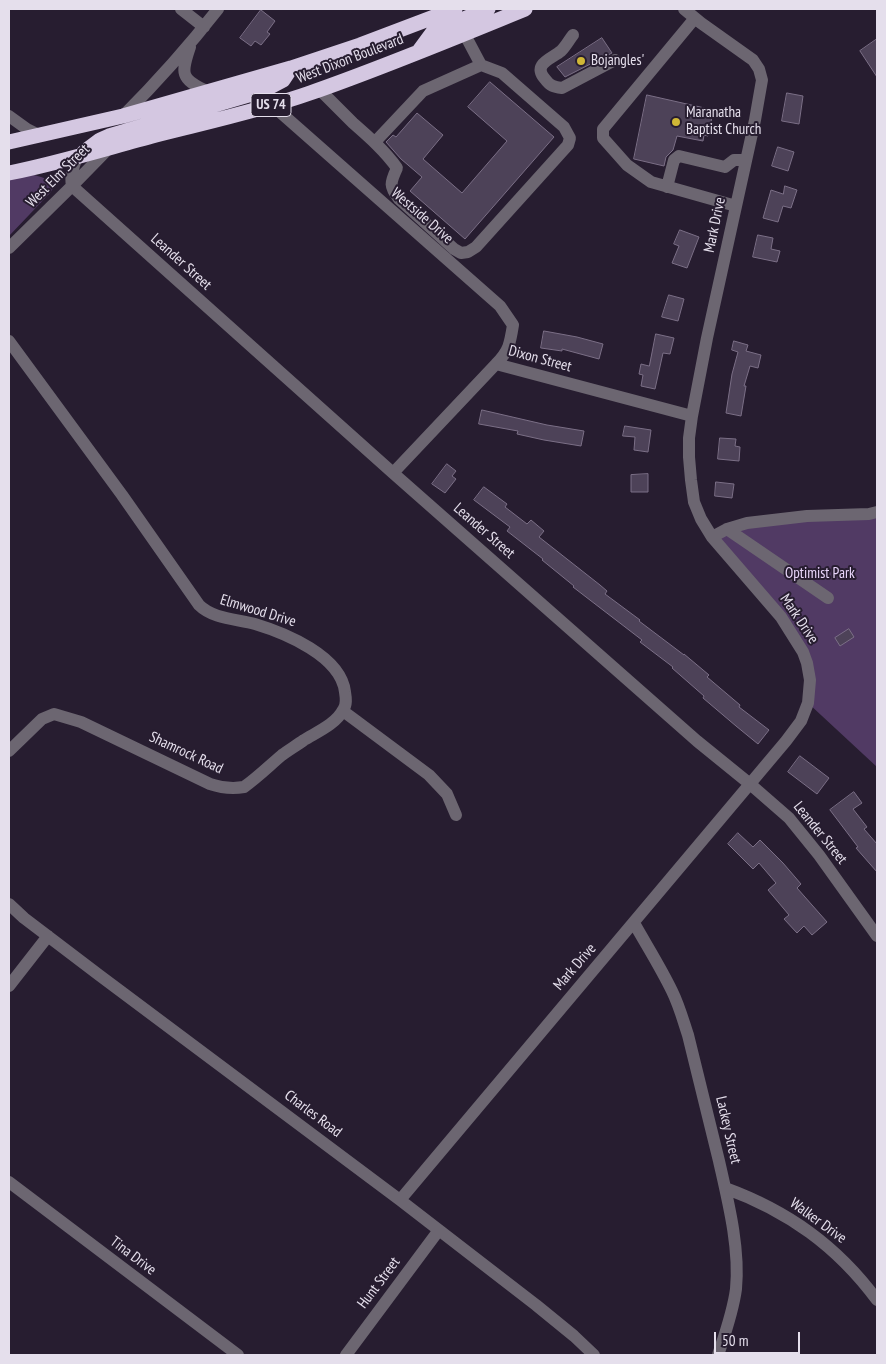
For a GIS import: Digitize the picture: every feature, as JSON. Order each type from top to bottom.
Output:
[{"type":"highway","name":"West Dixon Boulevard","points":[[9,142],[123,116],[291,68],[360,45],[455,9]]},
{"type":"highway","points":[[418,52],[433,32],[488,9]]},
{"type":"highway","name":"West Dixon Boulevard","points":[[9,173],[77,158],[272,105],[320,90],[525,9]]},
{"type":"highway","points":[[77,158],[100,140],[109,136],[262,91],[283,80],[291,68]]},
{"type":"street","points":[[181,9],[204,28]]},
{"type":"street","points":[[123,116],[204,28],[218,9]]},
{"type":"street","name":"Mark Drive","points":[[400,1200],[786,741],[800,721],[808,703],[810,680],[803,652],[780,617],[712,537],[701,519],[694,502],[689,457],[692,416],[762,80],[759,69],[753,60],[684,9]]},
{"type":"street","points":[[695,18],[603,129],[603,138],[627,165],[651,182],[736,206]]},
{"type":"street","points":[[320,90],[392,161],[396,168],[391,184],[392,190],[454,249],[461,253],[468,252],[476,247],[568,146],[570,138],[564,128],[502,73],[481,65],[464,33]]},
{"type":"street","points":[[573,35],[561,50],[544,62],[540,68],[541,75],[550,85],[562,88],[615,60]]},
{"type":"street","points":[[193,40],[185,61],[184,74],[191,83],[207,92]]},
{"type":"street","points":[[374,142],[423,91],[481,65]]},
{"type":"street","name":"Westside Drive","points":[[272,105],[500,306],[513,326],[510,345],[505,356],[496,364]]},
{"type":"street","points":[[9,116],[39,135]]},
{"type":"street","name":"West Elm Street","points":[[9,248],[109,148]]},
{"type":"street","points":[[667,187],[674,160],[679,156],[725,167],[734,160],[746,160]]},
{"type":"street","points":[[72,186],[72,172],[77,158]]},
{"type":"street","name":"Leander Street","points":[[72,186],[697,741],[789,818],[819,855],[877,936]]},
{"type":"street","points":[[453,264],[461,253]]},
{"type":"street","name":"Elmwood Drive","points":[[9,341],[122,495],[199,605],[205,611],[213,614],[255,624],[285,634],[311,648],[338,673],[344,686],[346,702],[343,711]]},
{"type":"street","name":"Dixon Street","points":[[393,473],[496,364],[692,416]]},
{"type":"street","points":[[712,537],[747,523],[807,516],[869,514],[877,512]]},
{"type":"street","points":[[727,530],[828,598]]},
{"type":"street","points":[[343,711],[429,775],[447,794],[456,815]]},
{"type":"street","name":"Shamrock Road","points":[[9,751],[42,718],[54,714],[81,722],[210,784],[221,788],[236,789],[252,782],[283,755],[332,722],[343,711]]},
{"type":"street","name":"Charles Road","points":[[9,904],[24,918],[439,1230],[536,1305],[594,1355]]},
{"type":"street","name":"Lackey Street","points":[[634,923],[673,992],[688,1035],[732,1223],[736,1259],[736,1289],[729,1322],[718,1355]]},
{"type":"street","points":[[9,986],[48,936]]},
{"type":"street","name":"Tina Drive","points":[[9,1182],[238,1355]]},
{"type":"street","name":"Walker Drive","points":[[725,1188],[772,1208],[810,1232],[856,1273],[877,1300]]},
{"type":"street","name":"Hunt Street","points":[[346,1355],[439,1230]]},
{"type":"green space","points":[[31,174],[48,179],[55,186],[9,236],[9,178]]},
{"type":"green space","name":"Optimist Park","points":[[877,512],[877,767],[808,703],[803,652],[712,537],[727,529]]},
{"type":"building","points":[[261,10],[275,21],[267,32],[270,34],[261,45],[255,41],[251,46],[240,38]]},
{"type":"building","points":[[602,38],[612,53],[565,77],[557,67]]},
{"type":"building","points":[[877,39],[877,77],[860,51]]},
{"type":"building","points":[[490,82],[554,137],[465,239],[410,191],[422,177],[401,159],[386,142],[393,135],[396,137],[417,113],[443,135],[423,159],[462,193],[507,141],[468,107]]},
{"type":"building","points":[[787,93],[803,96],[799,124],[782,121]]},
{"type":"building","name":"Maranatha Baptist Church","points":[[647,95],[709,109],[707,115],[712,117],[708,136],[704,135],[703,141],[677,136],[673,150],[666,157],[664,166],[634,159]]},
{"type":"building","points":[[778,147],[794,152],[788,171],[772,166]]},
{"type":"building","points":[[785,186],[797,190],[791,208],[783,206],[778,222],[763,218],[771,190],[783,194]]},
{"type":"building","points":[[680,230],[699,237],[687,268],[672,263],[679,246],[674,244]]},
{"type":"building","points":[[758,235],[773,238],[771,249],[780,251],[777,262],[753,257]]},
{"type":"building","points":[[669,295],[684,299],[678,321],[662,317]]},
{"type":"building","points":[[544,331],[603,344],[599,359],[562,349],[562,351],[541,348]]},
{"type":"building","points":[[656,334],[674,338],[670,354],[663,353],[655,389],[641,386],[643,375],[639,374],[641,364],[649,366]]},
{"type":"building","points":[[734,341],[748,345],[746,351],[761,355],[758,368],[750,366],[744,386],[746,386],[741,416],[726,413],[732,374],[738,352],[732,350]]},
{"type":"building","points":[[482,410],[547,425],[584,431],[581,446],[544,440],[517,434],[518,431],[479,424]]},
{"type":"building","points":[[625,426],[651,430],[648,452],[634,450],[635,437],[623,436]]},
{"type":"building","points":[[720,438],[736,439],[735,446],[740,447],[739,461],[718,459]]},
{"type":"building","points":[[447,464],[456,471],[452,476],[456,479],[445,493],[432,484]]},
{"type":"building","points":[[648,474],[648,492],[631,492],[631,475]]},
{"type":"building","points":[[716,482],[734,484],[732,498],[715,496]]},
{"type":"building","points":[[484,487],[507,504],[505,507],[527,524],[531,520],[544,531],[539,537],[607,591],[605,594],[684,654],[709,675],[707,677],[740,705],[739,707],[769,730],[758,744],[703,698],[704,696],[673,667],[640,642],[642,640],[573,587],[543,559],[507,531],[510,527],[474,500]]},
{"type":"building","points":[[849,629],[854,637],[840,646],[835,638]]},
{"type":"building","points":[[800,756],[829,778],[817,794],[788,772]]},
{"type":"building","points":[[854,792],[862,803],[853,809],[867,827],[864,829],[877,844],[877,872],[856,848],[858,847],[830,810]]},
{"type":"building","points":[[738,833],[753,847],[760,840],[801,884],[797,888],[827,922],[812,935],[804,926],[797,933],[784,919],[789,915],[768,890],[776,883],[759,863],[753,869],[728,844]]},
{"type":"place","name":"Bojangles'","points":[[581,61]]},
{"type":"place","name":"Maranatha Baptist Church","points":[[676,122]]}]
